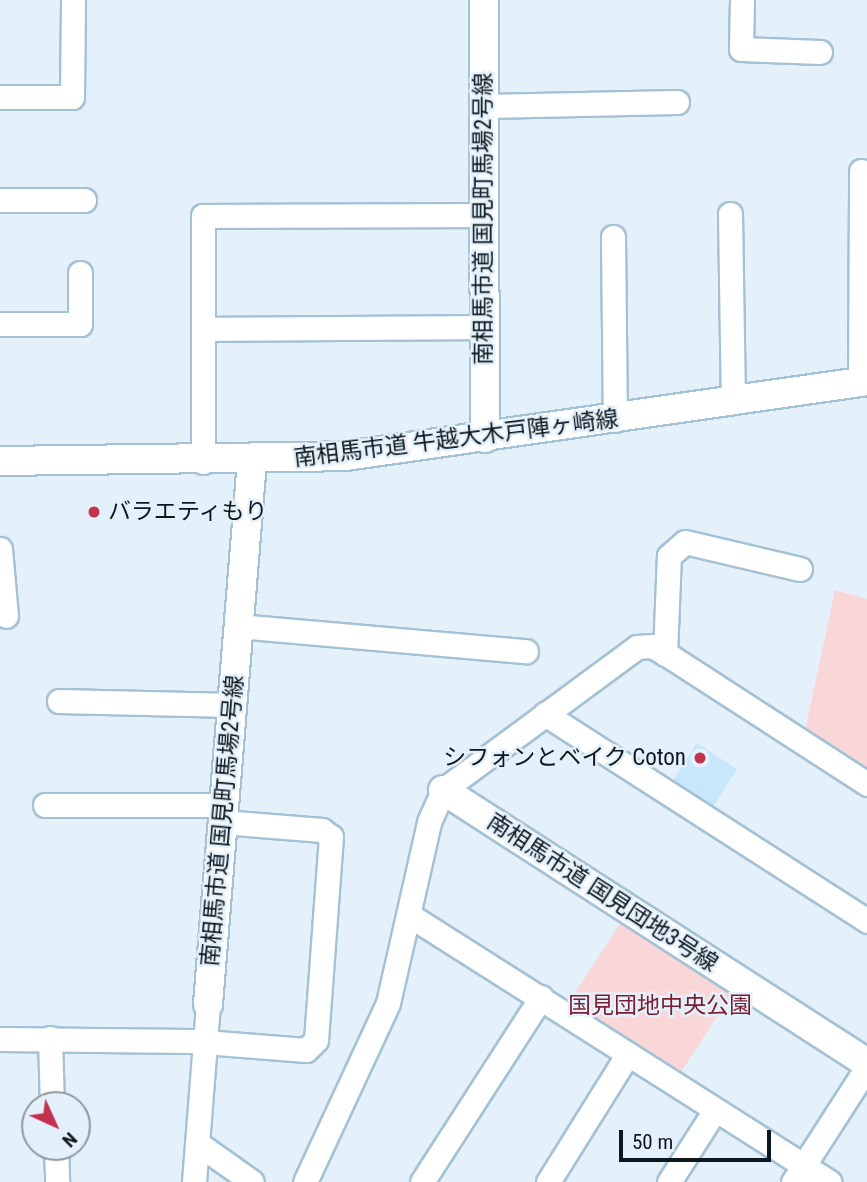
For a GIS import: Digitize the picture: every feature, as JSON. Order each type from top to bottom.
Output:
[{"type":"street","points":[[0,97],[72,97],[73,0]]},
{"type":"street","name":"南相馬市道 国見町馬場2号線","points":[[484,0],[482,327],[485,438]]},
{"type":"street","points":[[742,0],[741,49],[820,51]]},
{"type":"street","points":[[484,106],[677,102]]},
{"type":"street","points":[[861,171],[864,381]]},
{"type":"street","points":[[0,200],[84,200]]},
{"type":"street","points":[[730,214],[733,402]]},
{"type":"street","points":[[203,462],[203,216],[483,215]]},
{"type":"street","points":[[613,237],[615,420]]},
{"type":"street","points":[[0,324],[80,324],[80,273]]},
{"type":"street","points":[[203,328],[482,327]]},
{"type":"street","name":"南相馬市道 牛越大木戸陣ヶ崎線","points":[[0,461],[253,461],[485,438],[864,381]]},
{"type":"street","name":"南相馬市道 国見町馬場2号線","points":[[194,1182],[253,461]]},
{"type":"street","points":[[665,654],[669,556],[685,542],[800,569]]},
{"type":"street","points":[[0,549],[6,616]]},
{"type":"street","points":[[238,626],[526,651]]},
{"type":"street","points":[[305,1182],[388,1003],[429,822],[443,790],[637,647],[665,654],[867,784]]},
{"type":"street","points":[[59,701],[233,705]]},
{"type":"street","points":[[545,714],[867,921]]},
{"type":"street","name":"南相馬市道 国見団地3号線","points":[[443,790],[867,1065]]},
{"type":"street","points":[[0,1039],[205,1042],[306,1051],[316,1040],[331,837],[322,830],[223,813],[45,805]]},
{"type":"street","points":[[409,915],[715,1110],[798,1174],[829,1182]]},
{"type":"street","points":[[422,1182],[541,997]]},
{"type":"street","points":[[50,1038],[52,1091]]},
{"type":"street","points":[[548,1182],[628,1054]]},
{"type":"street","points":[[798,1174],[867,1065]]},
{"type":"street","points":[[668,1182],[715,1110]]},
{"type":"street","points":[[197,1143],[252,1182]]},
{"type":"street","points":[[56,1161],[57,1182]]},
{"type":"shaded area","points":[[697,743],[737,769],[711,809],[671,783]]},
{"type":"green space","points":[[835,590],[867,599],[867,773],[805,731]]},
{"type":"green space","name":"国見団地中央公園","points":[[621,922],[732,994],[679,1074],[569,1003]]},
{"type":"place","name":"バラエティもり","points":[[94,512]]},
{"type":"place","name":"シフォンとベイク Coton","points":[[700,758]]}]
